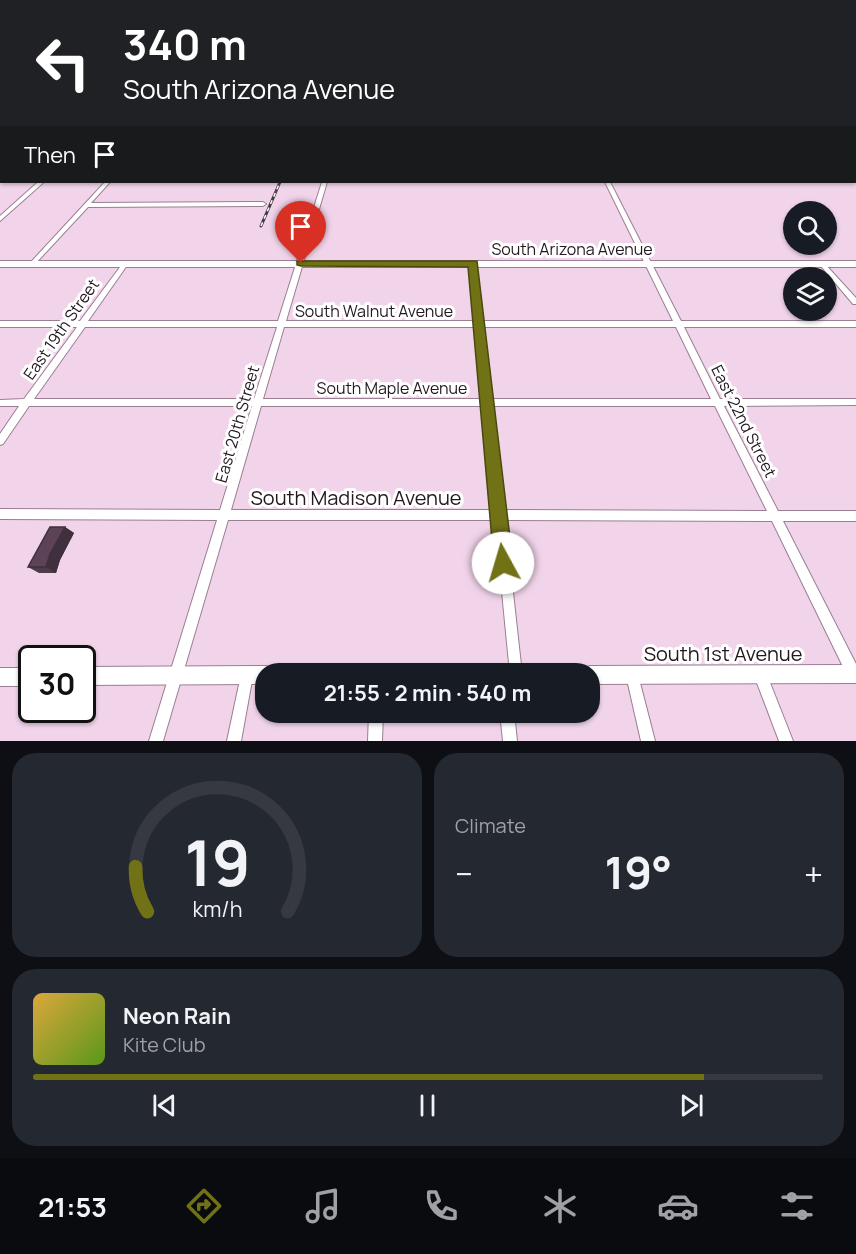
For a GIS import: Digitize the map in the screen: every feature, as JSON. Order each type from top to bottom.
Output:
[{"type":"street","points":[[0,219],[40,183]]},
{"type":"street","points":[[33,263],[106,183]]},
{"type":"street","name":"East 20th Street","points":[[156,741],[324,183]]},
{"type":"street","name":"East 22nd Street","points":[[608,183],[855,674]]},
{"type":"street","points":[[87,205],[263,204]]},
{"type":"street","points":[[473,263],[515,663]]},
{"type":"street","name":"South Arizona Avenue","points":[[0,264],[856,264]]},
{"type":"street","name":"East 19th Street","points":[[0,441],[125,264]]},
{"type":"street","points":[[822,264],[856,302]]},
{"type":"street","name":"South Walnut Avenue","points":[[0,324],[856,324]]},
{"type":"street","name":"South Maple Avenue","points":[[0,403],[856,402]]},
{"type":"street","name":"South Madison Avenue","points":[[0,514],[856,516]]},
{"type":"street","name":"South 1st Avenue","points":[[600,675],[855,674]]},
{"type":"street","points":[[96,676],[255,675]]},
{"type":"street","points":[[632,675],[648,741]]},
{"type":"street","points":[[760,675],[786,741]]},
{"type":"street","points":[[0,677],[18,677]]},
{"type":"street","points":[[234,741],[255,678]]},
{"type":"street","points":[[375,741],[376,723]]},
{"type":"street","points":[[508,723],[510,741]]},
{"type":"building","points":[[50,527],[65,527],[50,554],[46,567],[28,567]]},
{"type":"railway","points":[[261,226],[280,183]]},
{"type":"route","points":[[301,263],[473,263],[503,563]]}]
